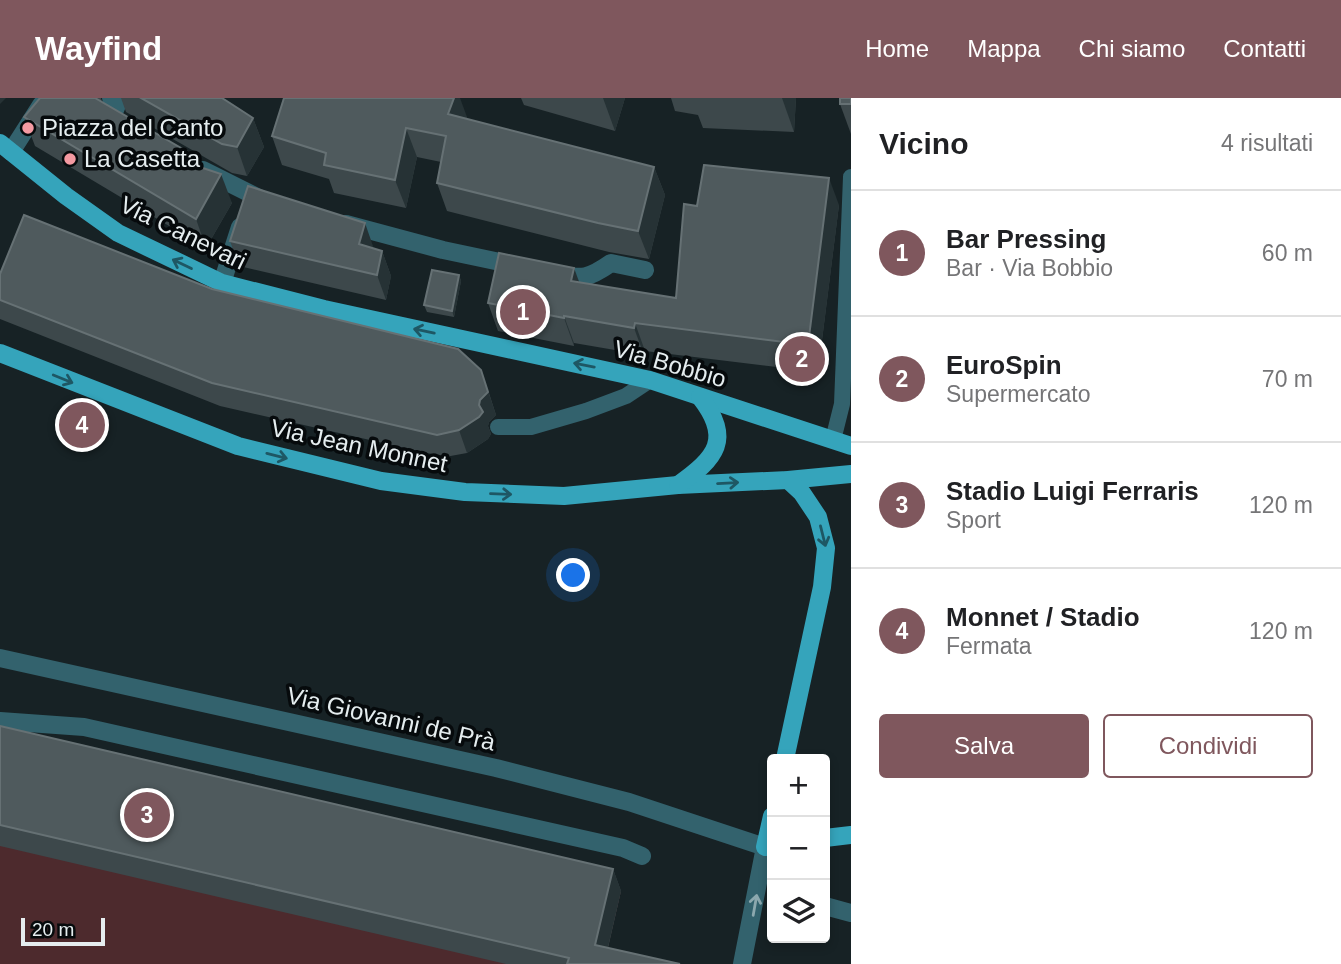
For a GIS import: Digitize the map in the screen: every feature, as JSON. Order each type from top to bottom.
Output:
[{"type":"main road","name":"Via Canevari","points":[[5,147],[118,233],[222,284],[490,346]]},
{"type":"main road","name":"Via Bobbio","points":[[490,346],[650,380],[851,446]]},
{"type":"main road","name":"Via Jean Monnet","points":[[0,353],[238,446],[381,481],[466,492],[564,496],[678,485],[851,474]]},
{"type":"main road","points":[[678,485],[705,466],[716,447],[714,414],[700,397]]},
{"type":"main road","points":[[786,754],[822,587],[826,548],[818,517],[802,493],[788,480]]},
{"type":"main road","points":[[830,837],[851,835]]},
{"type":"street","points":[[111,98],[117,105],[117,120]]},
{"type":"street","points":[[5,147],[44,101]]},
{"type":"street","points":[[187,161],[250,195],[286,208]]},
{"type":"street","points":[[222,284],[250,195]]},
{"type":"street","points":[[330,220],[443,250],[580,279],[599,272],[611,263],[645,270]]},
{"type":"street","name":"Via Giovanni de Prà","points":[[0,658],[496,768],[629,802],[767,850]]},
{"type":"street","points":[[0,721],[85,727],[609,845],[642,856]]},
{"type":"street","points":[[742,964],[767,863]]},
{"type":"street","points":[[830,908],[851,914]]},
{"type":"lane","points":[[832,440],[847,404],[851,177]]},
{"type":"lane","points":[[498,427],[531,427],[586,411],[626,396],[650,380]]},
{"type":"shaded area","points":[[0,746],[621,891],[604,964],[0,964]]},
{"type":"building","points":[[40,98],[95,98],[193,155],[191,164],[221,174],[196,219],[24,117]]},
{"type":"building","points":[[141,98],[222,98],[253,118],[237,147],[222,144]]},
{"type":"building","points":[[284,98],[454,98],[448,114],[654,167],[638,231],[437,183],[446,136],[406,128],[395,180],[324,165],[326,153],[272,136]]},
{"type":"building","points":[[840,98],[851,98],[851,104],[840,104]]},
{"type":"building","points":[[704,165],[829,178],[808,345],[635,323],[634,328],[488,303],[499,253],[574,268],[571,281],[676,298],[684,204],[697,206]]},
{"type":"building","points":[[248,186],[365,223],[359,244],[382,251],[377,275],[230,241]]},
{"type":"building","points":[[24,215],[212,289],[458,349],[481,370],[488,392],[480,400],[479,405],[483,412],[459,430],[437,435],[212,383],[0,300],[0,274]]},
{"type":"building","points":[[432,270],[459,275],[452,311],[424,305]]},
{"type":"building","points":[[0,726],[613,869],[595,945],[680,964],[567,964],[569,958],[0,825]]},
{"type":"place","name":"Piazza del Canto","points":[[28,128]]},
{"type":"place","name":"La Casetta","points":[[70,159]]},
{"type":"place","name":"Bar Pressing","points":[[523,312]]},
{"type":"place","name":"EuroSpin","points":[[802,359]]},
{"type":"place","name":"Monnet / Stadio","points":[[82,425]]},
{"type":"place","name":"Stadio Luigi Ferraris","points":[[147,815]]}]
